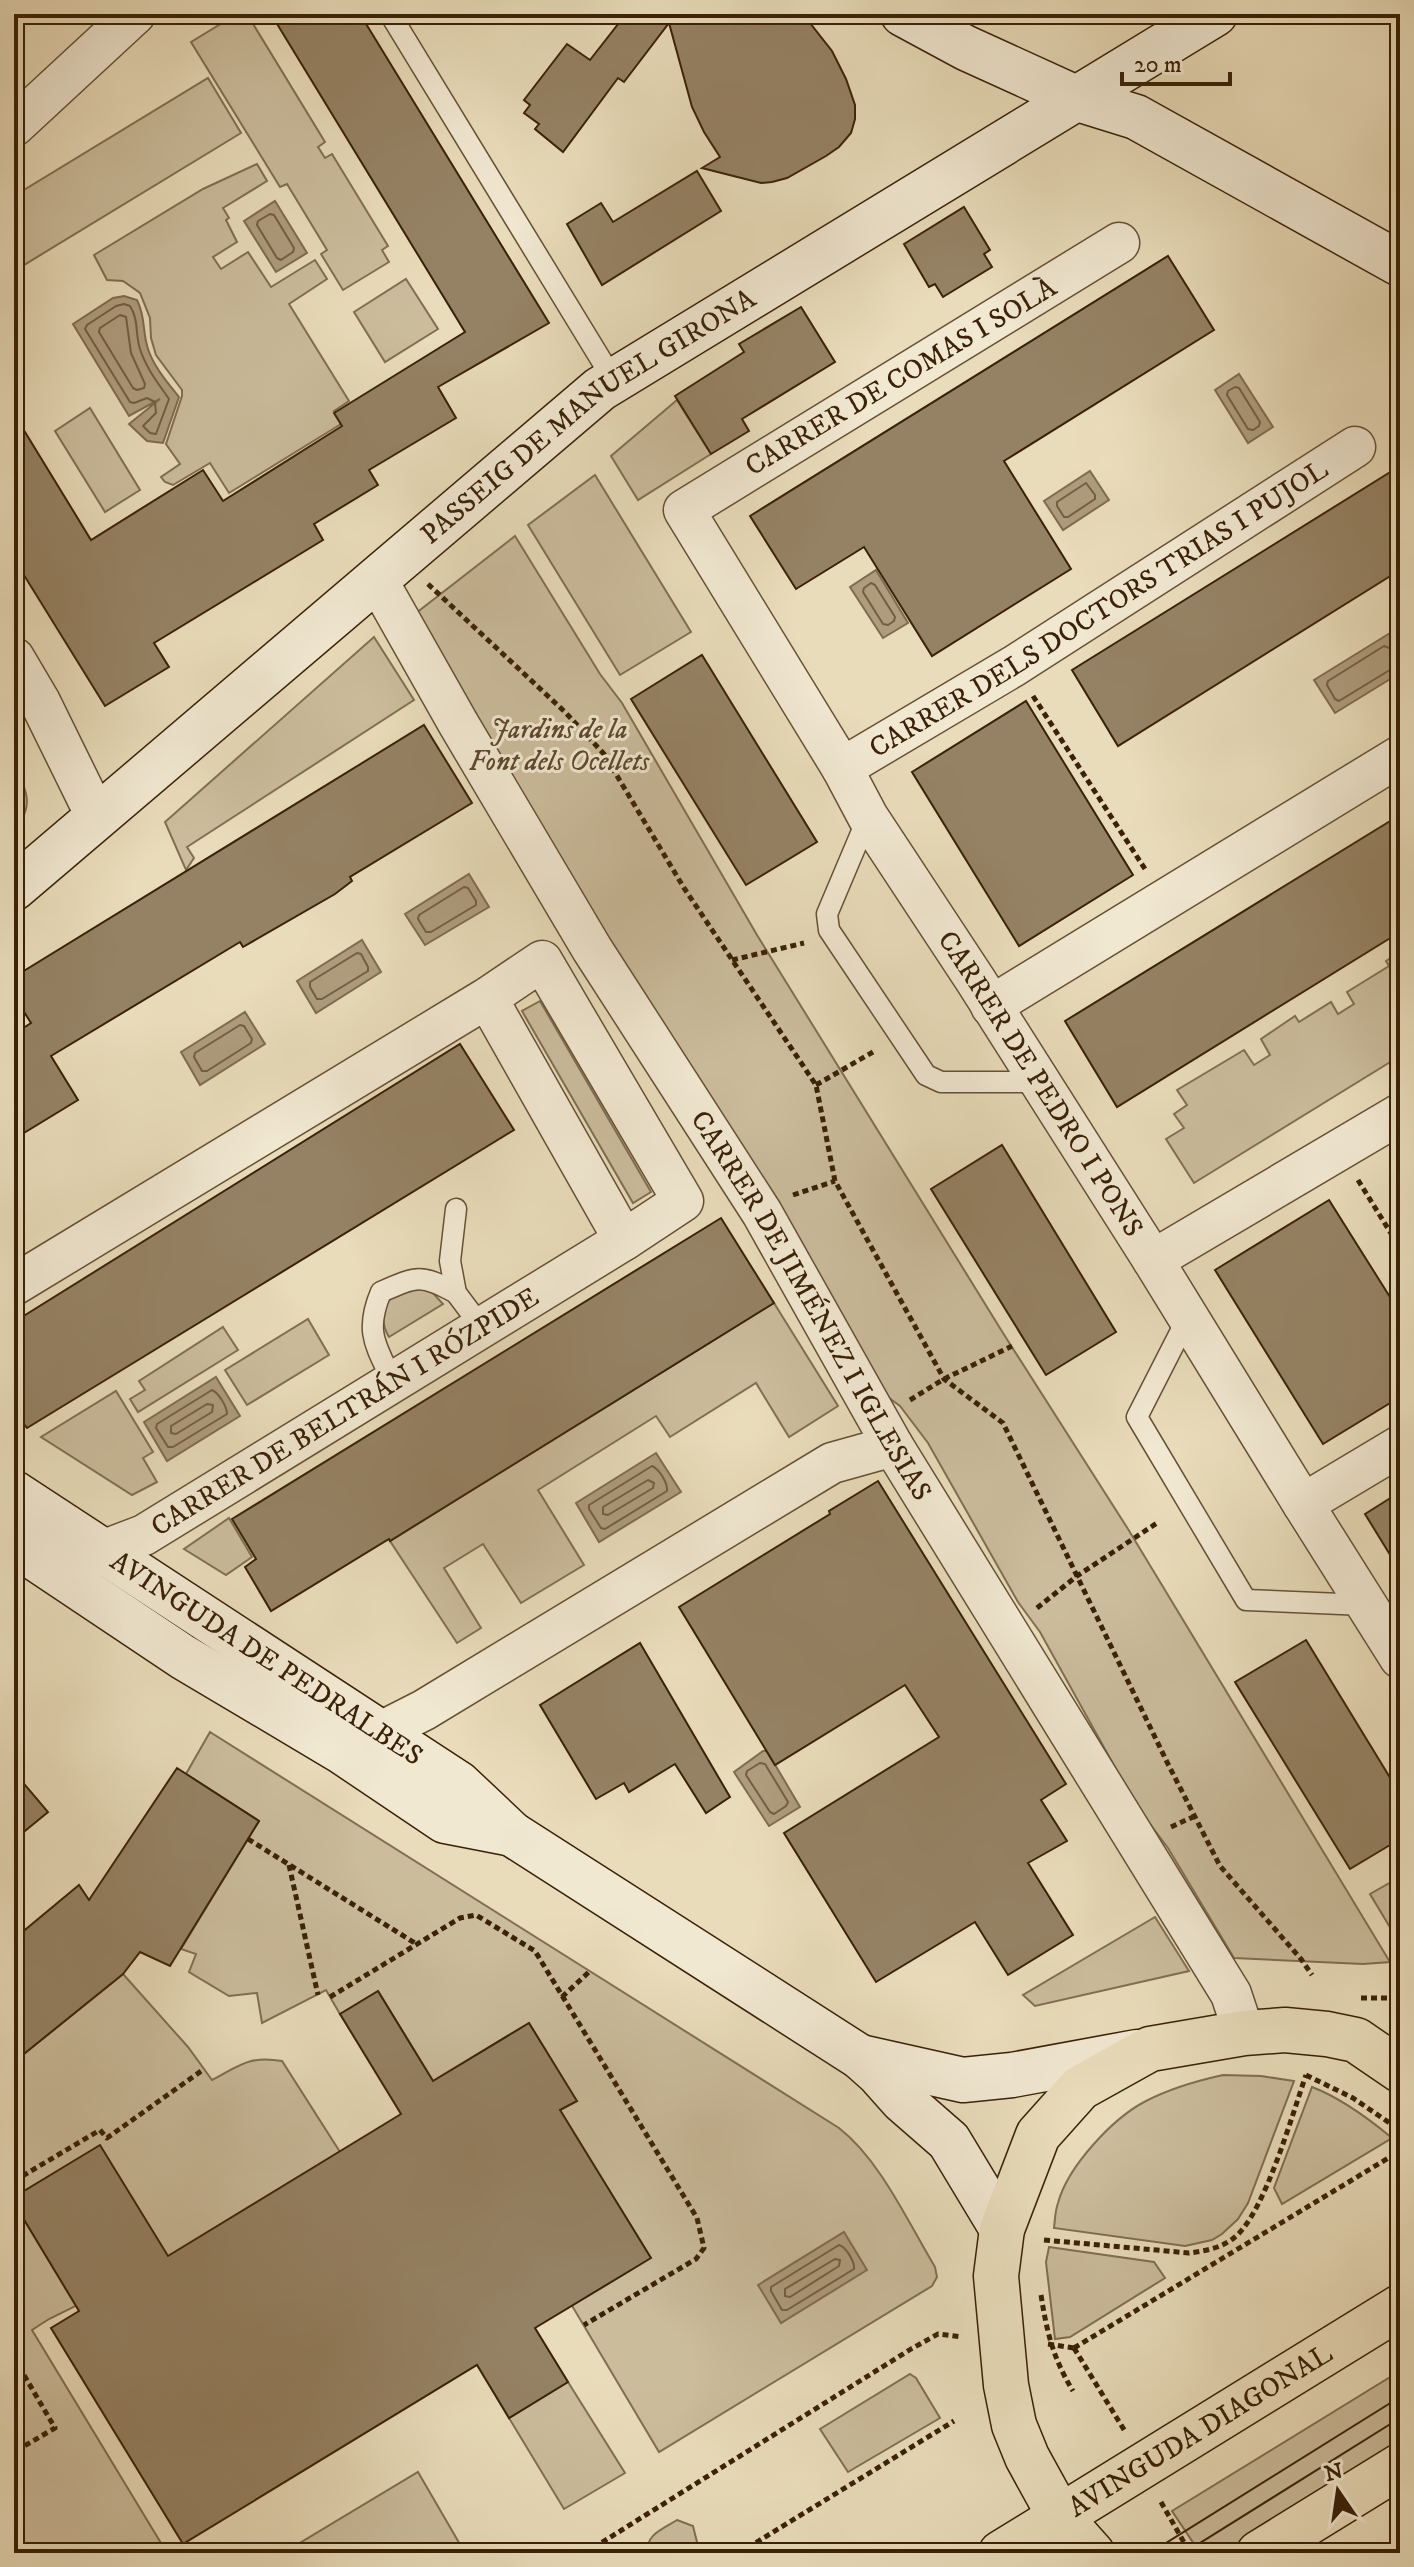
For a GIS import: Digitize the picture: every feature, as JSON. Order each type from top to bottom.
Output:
[{"type":"main road","points":[[1092,2553],[1060,2517],[1027,2457],[1014,2425],[1006,2385],[996,2276],[1002,2229],[1038,2135],[1080,2088],[1150,2049],[1244,2033],[1285,2030],[1356,2040],[1400,2032]]},
{"type":"main road","points":[[1356,2040],[1400,2070]]},
{"type":"main road","name":"AVINGUDA DIAGONAL","points":[[1001,2553],[1400,2307]]},
{"type":"main road","points":[[1259,2553],[1400,2466]]},
{"type":"street","points":[[14,126],[135,14]]},
{"type":"street","points":[[903,14],[966,48],[1078,99],[1136,117],[1400,264]]},
{"type":"street","name":"PASSEIG DE MANUEL GIRONA","points":[[14,888],[96,816],[397,577],[600,389],[1215,14]]},
{"type":"street","name":"CARRER DE COMAS I SOLÀ","points":[[684,510],[1119,243]]},
{"type":"street","name":"CARRER DELS DOCTORS TRIAS I PUJOL","points":[[842,768],[1014,666],[1355,447]]},
{"type":"street","name":"CARRER DE PEDRO I PONS","points":[[684,510],[842,768],[868,817],[1153,1260],[1400,1658]]},
{"type":"street","name":"CARRER DE JIMÉNEZ I IGLESIAS","points":[[397,577],[458,723],[592,949],[762,1213],[885,1431],[1231,1994],[1244,2033]]},
{"type":"street","points":[[14,658],[40,702],[96,816]]},
{"type":"street","points":[[991,1006],[1400,756]]},
{"type":"street","name":"CARRER DE BELTRÁN I RÓZPIDE","points":[[62,1577],[102,1551],[144,1535],[683,1201],[542,961],[487,998]]},
{"type":"street","points":[[14,1285],[487,998],[624,1240]]},
{"type":"street","points":[[1153,1260],[1400,1114]]},
{"type":"street","points":[[341,1751],[424,1710],[885,1431]]},
{"type":"street","points":[[1303,1504],[1400,1446]]},
{"type":"street","name":"AVINGUDA DE PEDRALBES","points":[[14,1493],[459,1784],[512,1834],[860,2057],[902,2100],[949,2141],[1002,2229]]},
{"type":"street","name":"AVINGUDA DE PEDRALBES","points":[[14,1544],[183,1657],[341,1751],[445,1821],[512,1834]]},
{"type":"street","name":"AVINGUDA DE PEDRALBES","points":[[860,2057],[963,2080],[1012,2075],[1150,2049]]},
{"type":"lane","points":[[390,14],[614,381]]},
{"type":"lane","points":[[868,817],[827,914],[829,930],[926,1075],[941,1082],[1040,1082]]},
{"type":"lane","points":[[456,1209],[450,1261],[456,1293]]},
{"type":"lane","points":[[393,1382],[373,1342],[372,1313],[381,1292],[410,1279],[431,1279],[456,1293],[479,1329]]},
{"type":"lane","points":[[1188,1317],[1137,1417],[1246,1600],[1365,1605]]},
{"type":"path","points":[[397,577],[565,712],[604,754],[684,888],[816,1085],[835,1181],[944,1379],[1003,1423],[1220,1866],[1312,1975]]},
{"type":"path","points":[[1032,695],[1154,882]]},
{"type":"path","points":[[732,960],[804,943]]},
{"type":"path","points":[[816,1085],[873,1052]]},
{"type":"path","points":[[1356,1177],[1400,1248]]},
{"type":"path","points":[[885,1431],[900,1406],[944,1379],[1012,1346]]},
{"type":"path","points":[[1008,1631],[1077,1576],[1157,1523]]},
{"type":"path","points":[[248,1839],[418,1945]]},
{"type":"path","points":[[289,1865],[318,1995]]},
{"type":"path","points":[[330,1997],[460,1918],[476,1915],[535,1951],[697,2218],[704,2248],[696,2259],[584,2325]]},
{"type":"path","points":[[562,1997],[590,1971]]},
{"type":"path","points":[[14,2181],[100,2130],[107,2138],[204,2069]]},
{"type":"path","points":[[1296,2072],[1353,2098],[1400,2130]]},
{"type":"path","points":[[1044,2240],[1189,2253],[1205,2251],[1233,2238],[1246,2226],[1262,2198],[1306,2075]]},
{"type":"path","points":[[1039,2345],[1074,2348],[1399,2153]]},
{"type":"path","points":[[1042,2255],[1045,2230]]},
{"type":"path","points":[[1041,2291],[1049,2344],[1073,2391]]},
{"type":"path","points":[[585,2553],[938,2334]]},
{"type":"path","points":[[1074,2348],[1115,2414]]},
{"type":"path","points":[[14,2358],[55,2428],[14,2452]]},
{"type":"path","points":[[739,2553],[954,2421]]},
{"type":"green space","points":[[237,14],[247,14],[325,142],[318,147],[325,158],[332,154],[388,246],[382,250],[389,262],[343,290],[321,254],[327,250],[287,184],[280,187],[191,42]]},
{"type":"green space","points":[[208,78],[241,133],[24,265],[14,247],[14,196]]},
{"type":"green space","points":[[257,164],[267,181],[223,208],[237,242],[213,257],[221,269],[248,252],[271,287],[315,260],[327,279],[289,304],[349,401],[334,411],[341,424],[229,493],[210,463],[173,485],[161,477],[180,464],[166,444],[182,390],[156,355],[150,318],[140,293],[123,281],[107,280],[94,255],[203,189]]},
{"type":"green space","points":[[406,279],[438,329],[385,362],[354,312]]},
{"type":"green space","points":[[677,400],[711,454],[638,500],[611,456]]},
{"type":"green space","points":[[90,408],[140,490],[105,512],[55,431]]},
{"type":"green space","points":[[595,475],[691,632],[620,675],[528,525]]},
{"type":"green space","name":"Jardins de la Font dels Ocellets","points":[[515,536],[600,674],[622,703],[757,935],[1128,1529],[1390,1962],[1363,1964],[1234,1958],[1168,1848],[1137,1807],[1040,1632],[1018,1602],[928,1443],[900,1406],[851,1370],[402,624]]},
{"type":"green space","points":[[374,637],[414,700],[187,847],[194,858],[186,870],[165,822]]},
{"type":"green space","points":[[14,766],[27,798],[27,806],[14,830]]},
{"type":"green space","points":[[1400,952],[1400,1056],[1194,1183],[1166,1139],[1184,1128],[1174,1114],[1187,1105],[1177,1090],[1244,1050],[1254,1065],[1270,1055],[1261,1039],[1295,1016],[1299,1022],[1331,1002],[1338,1014],[1354,1004],[1347,992],[1389,966],[1386,961]]},
{"type":"green space","points":[[540,1001],[651,1192],[633,1203],[522,1011]]},
{"type":"green space","points":[[417,1287],[432,1292],[443,1304],[389,1337],[384,1322],[388,1302],[391,1297]]},
{"type":"green space","points":[[774,1303],[838,1406],[789,1437],[756,1383],[670,1437],[656,1416],[538,1490],[584,1565],[521,1603],[483,1544],[444,1568],[481,1628],[457,1643],[390,1541]]},
{"type":"green space","points":[[308,1319],[329,1355],[247,1405],[225,1370]]},
{"type":"green space","points":[[223,1327],[238,1350],[138,1412],[130,1399],[145,1390],[139,1381]]},
{"type":"green space","points":[[116,1391],[153,1452],[143,1458],[157,1482],[132,1495],[41,1437]]},
{"type":"green space","points":[[229,1518],[252,1557],[226,1575],[184,1549]]},
{"type":"green space","points":[[210,1732],[839,2128],[868,2157],[904,2212],[935,2267],[937,2277],[932,2286],[659,2452],[568,2299],[650,2258],[560,2110],[576,2101],[529,2023],[433,2081],[378,1991],[340,2014],[326,1990],[262,2023],[257,1993],[229,1996],[189,1972],[196,1954],[181,1949],[259,1821],[186,1774]]},
{"type":"green space","points":[[1400,1877],[1400,1944],[1370,1894]]},
{"type":"green space","points":[[1155,1917],[1189,1971],[1035,2006],[1023,1995]]},
{"type":"green space","points":[[123,1974],[188,2047],[212,2080],[253,2061],[282,2061],[340,2152],[168,2256],[14,2197],[14,2062]]},
{"type":"green space","points":[[1223,2075],[1294,2081],[1248,2203],[1238,2219],[1222,2234],[1212,2240],[1185,2246],[1054,2228],[1056,2209],[1071,2174],[1106,2131],[1155,2096]]},
{"type":"green space","points":[[1312,2087],[1354,2109],[1392,2138],[1282,2204],[1274,2188]]},
{"type":"green space","points":[[14,2203],[56,2272],[138,2275],[32,2330],[167,2553],[14,2553]]},
{"type":"green space","points":[[1049,2247],[1154,2262],[1165,2278],[1070,2337],[1055,2339],[1046,2262]]},
{"type":"green space","points":[[1400,2371],[1400,2443],[1224,2553],[1200,2553],[1172,2511]]},
{"type":"green space","points":[[910,2374],[916,2378],[940,2418],[848,2472],[820,2429]]},
{"type":"green space","points":[[568,2382],[625,2473],[564,2509],[509,2418]]},
{"type":"green space","points":[[418,2472],[465,2553],[283,2553]]},
{"type":"green space","points":[[677,2520],[693,2526],[697,2542],[693,2553],[647,2553],[652,2537]]},
{"type":"water","points":[[275,201],[307,253],[276,272],[244,221]]},
{"type":"water","points":[[124,296],[137,300],[151,356],[179,397],[163,443],[147,441],[129,424],[160,399],[129,416],[73,324],[113,298]]},
{"type":"water","points":[[1239,374],[1273,427],[1248,443],[1215,390]]},
{"type":"water","points":[[1090,471],[1109,500],[1063,530],[1044,501]]},
{"type":"water","points":[[876,570],[908,623],[883,638],[850,587]]},
{"type":"water","points":[[1390,633],[1400,649],[1400,673],[1335,713],[1314,680]]},
{"type":"water","points":[[469,874],[489,907],[425,945],[405,914]]},
{"type":"water","points":[[362,940],[381,972],[316,1013],[297,981]]},
{"type":"water","points":[[245,1012],[265,1044],[200,1085],[181,1052]]},
{"type":"water","points":[[216,1377],[240,1416],[167,1461],[144,1422]]},
{"type":"water","points":[[656,1453],[681,1492],[599,1542],[576,1503]]},
{"type":"water","points":[[767,1751],[800,1807],[769,1826],[734,1772]]},
{"type":"water","points":[[844,2232],[867,2270],[781,2323],[758,2285]]},
{"type":"building","points":[[271,14],[360,14],[549,323],[438,387],[456,418],[369,470],[378,485],[314,524],[323,540],[154,643],[169,667],[105,706],[14,559],[14,414],[91,540],[203,470],[223,501],[342,426],[334,413],[465,332]]},
{"type":"building","points":[[626,14],[800,14],[832,51],[846,79],[855,105],[851,133],[826,156],[787,178],[772,182],[761,183],[702,168],[720,157],[692,107],[669,23],[624,82],[618,78],[563,152],[535,129],[539,124],[524,113],[530,105],[524,100],[567,44],[590,60]]},
{"type":"building","points":[[697,171],[721,211],[602,285],[567,224],[601,203],[613,222]]},
{"type":"building","points":[[964,207],[990,250],[984,254],[992,267],[943,297],[935,284],[929,287],[904,244]]},
{"type":"building","points":[[1168,256],[1214,330],[1004,461],[1071,569],[932,656],[864,547],[796,589],[750,516]]},
{"type":"building","points":[[801,307],[835,362],[742,419],[749,431],[711,454],[675,396],[744,352],[739,344]]},
{"type":"building","points":[[1400,466],[1400,570],[1118,746],[1072,670]]},
{"type":"building","points":[[702,655],[817,842],[746,885],[631,699]]},
{"type":"building","points":[[1026,701],[1133,875],[1019,946],[912,772]]},
{"type":"building","points":[[424,725],[472,803],[350,877],[352,881],[335,894],[243,947],[240,942],[51,1056],[78,1100],[14,1139],[14,1034],[31,1023],[14,996],[14,977]]},
{"type":"building","points":[[1400,815],[1400,932],[1117,1107],[1065,1021]]},
{"type":"building","points":[[460,1044],[514,1130],[27,1428],[14,1412],[14,1322]]},
{"type":"building","points":[[1002,1145],[1116,1332],[1046,1375],[931,1189]]},
{"type":"building","points":[[1329,1200],[1400,1313],[1400,1397],[1323,1444],[1215,1270]]},
{"type":"building","points":[[721,1218],[774,1303],[390,1541],[271,1611],[245,1567],[256,1559],[232,1519]]},
{"type":"building","points":[[878,1481],[1066,1784],[1041,1800],[1067,1841],[1028,1863],[1073,1935],[1008,1975],[975,1922],[876,1982],[784,1833],[939,1737],[905,1685],[775,1765],[679,1607]]},
{"type":"building","points":[[1400,1492],[1400,1571],[1365,1514]]},
{"type":"building","points":[[1306,1640],[1400,1794],[1400,1839],[1350,1869],[1235,1682]]},
{"type":"building","points":[[640,1643],[730,1797],[706,1813],[675,1764],[629,1792],[624,1783],[596,1799],[540,1705]]},
{"type":"building","points":[[177,1768],[259,1821],[170,1966],[140,1952],[123,1974],[14,2062],[14,1939],[79,1885],[89,1900]]},
{"type":"building","points":[[14,1772],[48,1812],[14,1840]]},
{"type":"building","points":[[378,1991],[433,2081],[529,2023],[577,2101],[560,2110],[651,2258],[535,2328],[568,2382],[509,2418],[477,2365],[183,2544],[51,2328],[79,2311],[14,2203],[14,2197],[100,2145],[168,2256],[401,2114],[340,2014]]},
{"type":"tram line","points":[[1150,2553],[1400,2397]]},
{"type":"tram line","points":[[1184,2553],[1400,2418]]}]
